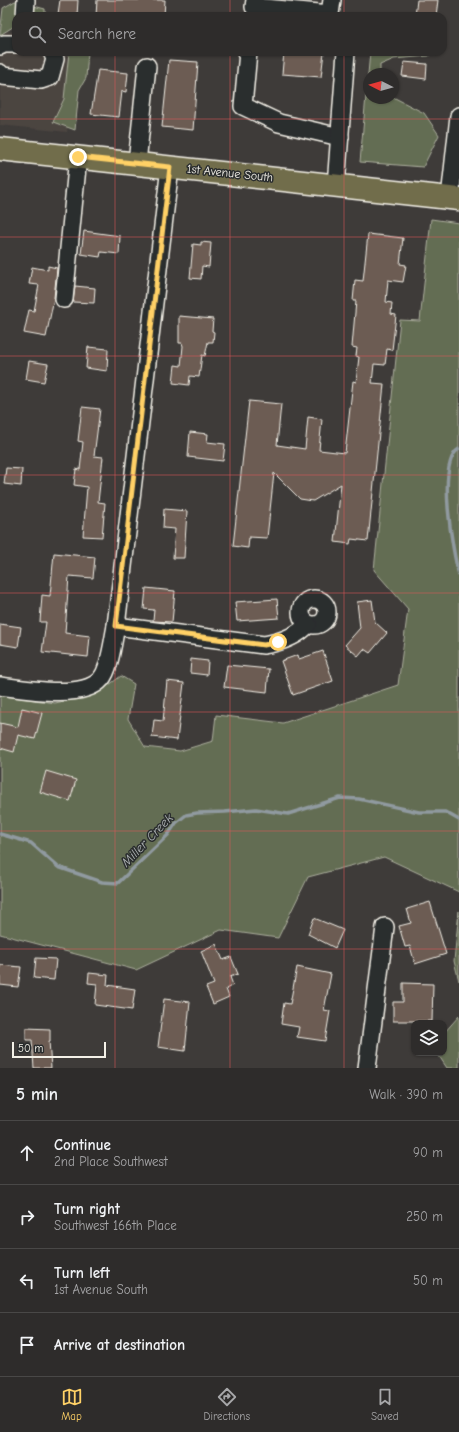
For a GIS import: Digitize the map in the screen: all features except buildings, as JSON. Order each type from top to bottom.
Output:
[{"type":"main road","name":"1st Avenue South","points":[[0,149],[455,198]]},
{"type":"street","points":[[25,12],[26,0]]},
{"type":"street","points":[[255,0],[254,7],[308,12]]},
{"type":"street","points":[[330,12],[332,0]]},
{"type":"street","points":[[0,46],[4,44],[12,44]]},
{"type":"street","points":[[0,73],[2,76],[41,80],[50,77],[55,59],[54,56]]},
{"type":"street","points":[[248,56],[243,106],[279,123],[340,136]]},
{"type":"street","points":[[336,186],[346,56]]},
{"type":"street","points":[[137,163],[147,66]]},
{"type":"street","points":[[455,198],[459,116]]},
{"type":"street","points":[[64,299],[78,157]]},
{"type":"street","points":[[0,686],[42,692],[62,692],[93,686],[101,679],[106,671],[116,626],[170,167]]},
{"type":"street","points":[[116,626],[264,645],[292,637],[303,630],[308,624]]},
{"type":"street","points":[[367,1068],[385,927]]},
{"type":"shaded area","points":[[0,31],[12,32],[12,56],[75,56],[67,132],[0,125]]},
{"type":"green space","points":[[15,1],[45,9],[45,12],[12,12],[12,28],[0,35],[3,8]]},
{"type":"green space","points":[[69,56],[88,56],[86,78],[79,90],[75,130],[53,122],[64,99]]},
{"type":"green space","points":[[370,56],[429,56],[394,59],[380,65],[380,68],[369,68]]},
{"type":"green space","points":[[399,100],[424,113],[439,135],[423,167],[360,162],[365,104],[399,104]]},
{"type":"green space","points":[[431,219],[459,223],[459,892],[384,857],[308,877],[278,938],[221,930],[136,970],[0,934],[0,695],[55,703],[97,694],[121,676],[134,684],[128,719],[145,747],[180,751],[213,741],[216,715],[283,723],[398,685],[408,609],[374,570],[400,320],[420,321]]},
{"type":"green space","points":[[459,911],[459,981],[454,961]]},
{"type":"green space","points":[[459,1016],[459,1068],[447,1068],[439,1056],[447,1056],[447,1030]]},
{"type":"waterway","points":[[459,449],[452,457],[448,471],[447,489],[450,529],[459,575]]},
{"type":"waterway","name":"Miller Creek","points":[[0,834],[31,843],[58,867],[102,882],[118,883],[168,835],[176,823],[186,815],[256,809],[288,814],[340,798],[359,799],[419,812],[445,812],[459,820]]},
{"type":"route","points":[[78,157],[170,167],[116,626],[264,645],[278,642]]}]
